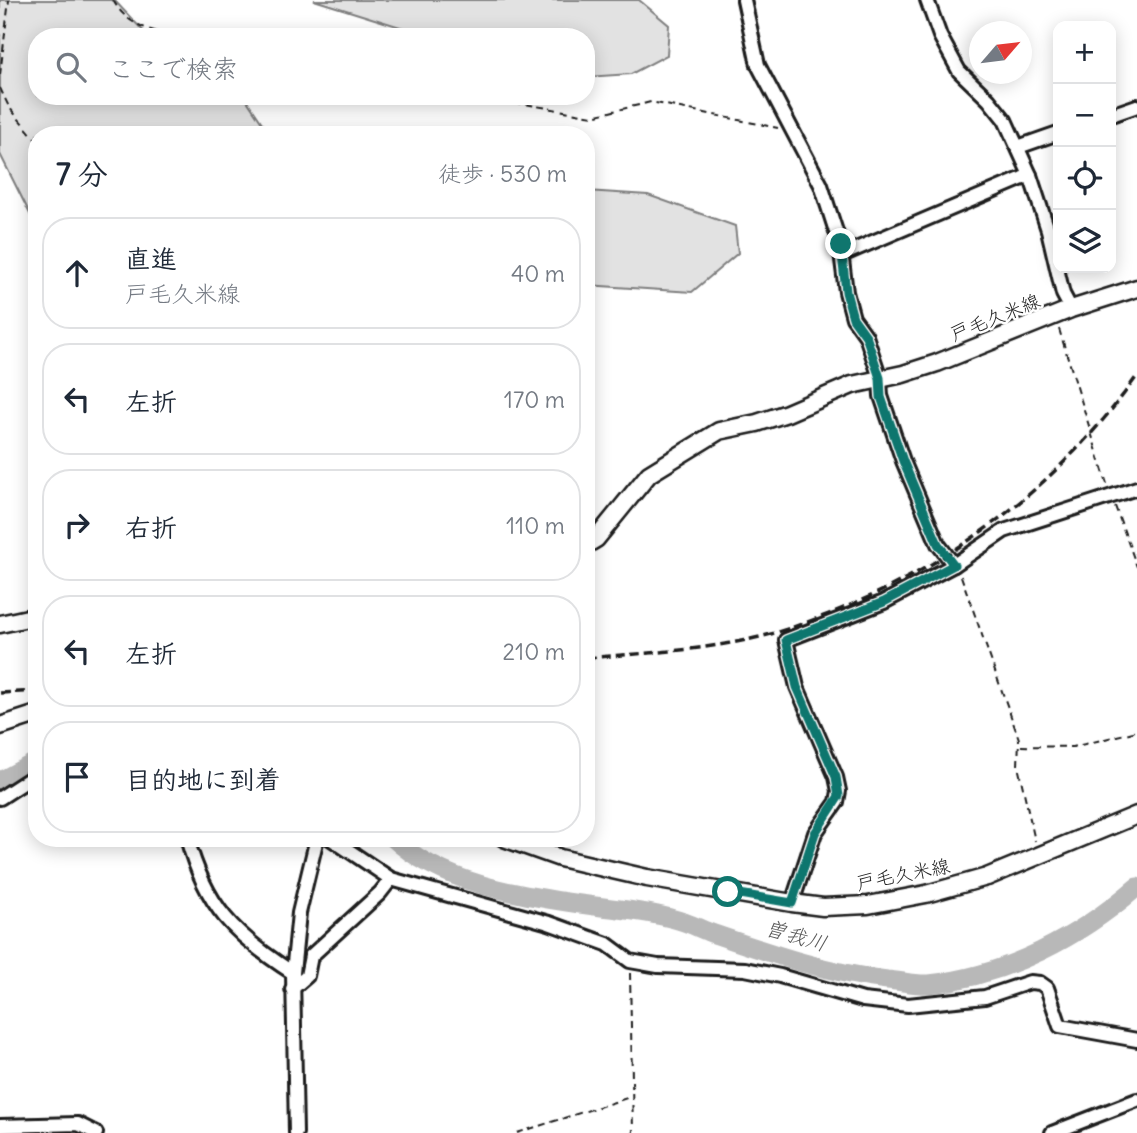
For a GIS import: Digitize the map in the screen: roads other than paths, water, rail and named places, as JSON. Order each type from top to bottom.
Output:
[{"type":"main road","name":"戸毛久米線","points":[[595,540],[649,474],[719,431],[787,413],[852,385],[903,374],[937,363],[1071,309],[1137,288]]},
{"type":"main road","points":[[0,624],[28,618]]},
{"type":"main road","points":[[0,726],[28,717]]},
{"type":"main road","name":"戸毛久米線","points":[[529,847],[560,858],[635,875],[792,903],[823,907],[868,905],[926,894],[987,877],[1137,815]]},
{"type":"street","points":[[744,0],[758,65],[821,185],[842,255],[846,292],[853,318],[866,336],[880,378],[881,397],[903,461],[938,544],[954,565]]},
{"type":"street","points":[[927,0],[940,36],[958,71],[989,100],[1006,121],[1030,175],[1050,239],[1063,294],[1071,309]]},
{"type":"street","points":[[1116,113],[1137,106]]},
{"type":"street","points":[[1018,148],[1053,135]]},
{"type":"street","points":[[842,255],[1030,175]]},
{"type":"street","points":[[792,903],[815,833],[837,802],[839,791],[836,777],[797,687],[786,640],[884,602],[954,565],[1004,531],[1137,488]]},
{"type":"street","points":[[0,798],[28,780]]},
{"type":"street","points":[[190,847],[199,876],[222,916],[241,935],[293,973]]},
{"type":"street","points":[[296,1133],[293,973],[299,913],[315,847]]},
{"type":"street","points":[[341,847],[391,879],[549,923],[607,944],[630,961],[658,966],[745,969],[780,976],[863,1000],[908,1004],[985,997],[1030,982],[1040,983],[1046,988],[1060,1026],[1137,1040]]},
{"type":"street","points":[[292,989],[307,976],[311,956],[380,894],[391,879]]},
{"type":"street","points":[[1052,1133],[1137,1100]]},
{"type":"street","points":[[0,1126],[78,1124],[96,1133]]},
{"type":"waterway","name":"曽我川","points":[[0,781],[28,766]]},
{"type":"waterway","name":"曽我川","points":[[404,847],[433,866],[456,876],[506,891],[662,916],[799,962],[865,977],[919,984],[958,980],[1014,963],[1066,938],[1137,887]]},
{"type":"railway","points":[[595,657],[692,649],[764,636],[821,617],[913,575],[956,549],[1036,488],[1072,454],[1137,376]]},
{"type":"railway","points":[[0,693],[28,691]]}]
